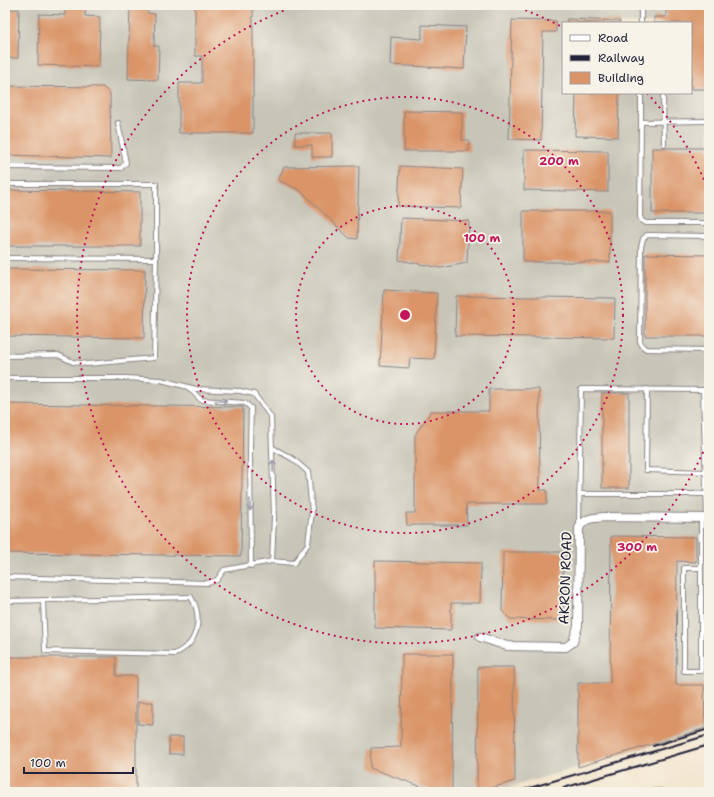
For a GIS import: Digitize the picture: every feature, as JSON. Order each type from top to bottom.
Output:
[{"type":"street","name":"AKRON ROAD","points":[[480,637],[507,646],[566,647],[573,642],[578,626],[579,528],[583,522],[589,519],[603,517],[706,518]]},
{"type":"lane","points":[[641,5],[641,22]]},
{"type":"lane","points":[[641,94],[640,217],[642,221],[646,223],[709,224]]},
{"type":"lane","points":[[663,96],[664,144]]},
{"type":"lane","points":[[641,122],[709,121]]},
{"type":"lane","points":[[5,167],[121,168],[126,163],[118,123]]},
{"type":"lane","points":[[5,184],[156,184],[154,358],[87,364],[73,362],[58,355],[5,356]]},
{"type":"lane","points":[[709,236],[648,235],[643,239],[641,248],[640,341],[642,346],[646,349],[709,350]]},
{"type":"lane","points":[[5,258],[156,259]]},
{"type":"lane","points":[[5,378],[125,378],[161,380],[196,389],[240,391],[254,394],[271,418],[274,517],[272,561]]},
{"type":"lane","points":[[187,387],[200,400],[245,403],[252,408],[250,446],[251,566]]},
{"type":"lane","points":[[579,528],[581,389],[703,390],[707,494],[701,568],[702,671],[684,671],[684,568],[701,568]]},
{"type":"lane","points":[[647,389],[646,470],[706,472]]},
{"type":"lane","points":[[5,577],[208,583],[217,580],[224,570],[272,561],[294,563],[308,544],[312,511],[308,472],[293,459],[272,448]]},
{"type":"lane","points":[[579,494],[707,494]]},
{"type":"lane","points":[[5,601],[43,600],[191,597],[195,604],[198,618],[196,633],[190,644],[175,654],[45,651],[43,600]]},
{"type":"shaded area","points":[[5,5],[709,5],[709,729],[494,792],[5,792]]},
{"type":"building","points":[[65,5],[86,5],[85,16],[100,17],[99,67],[38,65],[39,14],[65,15]]},
{"type":"building","points":[[130,5],[147,5],[147,13],[155,14],[154,46],[159,46],[158,80],[128,79]]},
{"type":"building","points":[[195,5],[253,5],[253,133],[179,133],[179,83],[202,83],[202,56],[195,56]]},
{"type":"building","points":[[666,5],[709,5],[709,89],[692,89],[692,22],[654,22],[654,17],[666,17]]},
{"type":"building","points":[[5,9],[19,9],[18,58],[5,58]]},
{"type":"building","points":[[567,19],[620,21],[620,22],[566,22]]},
{"type":"building","points":[[512,20],[556,21],[556,32],[543,32],[541,140],[509,139]]},
{"type":"building","points":[[422,25],[466,27],[464,69],[390,65],[391,37],[422,39]]},
{"type":"building","points":[[5,86],[103,87],[110,94],[111,158],[5,155]]},
{"type":"building","points":[[576,94],[619,94],[618,137],[575,136]]},
{"type":"building","points":[[404,111],[462,112],[462,140],[469,140],[469,151],[404,151]]},
{"type":"building","points":[[295,133],[332,133],[332,157],[312,157],[312,145],[295,145]]},
{"type":"building","points":[[652,148],[709,148],[709,213],[652,213]]},
{"type":"building","points":[[524,150],[608,151],[608,192],[524,190]]},
{"type":"building","points":[[359,166],[357,239],[349,238],[301,191],[278,180],[284,167]]},
{"type":"building","points":[[400,166],[463,169],[461,208],[398,206]]},
{"type":"building","points":[[5,190],[140,192],[140,246],[5,246]]},
{"type":"building","points":[[523,211],[610,211],[610,262],[523,262]]},
{"type":"building","points":[[401,218],[469,221],[467,263],[441,268],[399,260]]},
{"type":"building","points":[[645,254],[709,255],[709,336],[645,336]]},
{"type":"building","points":[[5,269],[145,270],[144,338],[5,336]]},
{"type":"building","points":[[384,290],[437,293],[434,359],[410,358],[409,368],[380,366]]},
{"type":"building","points":[[456,296],[615,298],[614,338],[455,336]]},
{"type":"building","points":[[489,389],[539,389],[540,490],[547,490],[547,504],[466,504],[467,525],[407,525],[406,513],[415,513],[415,435],[431,411],[489,411]]},
{"type":"building","points":[[602,393],[629,393],[629,488],[602,488]]},
{"type":"building","points":[[5,404],[243,407],[241,556],[5,553]]},
{"type":"building","points":[[611,536],[696,537],[696,562],[677,561],[676,685],[704,685],[705,728],[578,767],[578,683],[610,683]]},
{"type":"building","points":[[503,552],[563,552],[563,620],[510,619],[502,611]]},
{"type":"building","points":[[375,561],[481,563],[480,603],[451,603],[451,630],[375,628]]},
{"type":"building","points":[[402,654],[453,654],[452,792],[436,792],[370,768],[371,748],[401,747]]},
{"type":"building","points":[[5,657],[116,657],[116,676],[136,676],[136,792],[5,792]]},
{"type":"building","points":[[478,667],[514,667],[515,781],[477,792]]},
{"type":"building","points":[[138,702],[153,702],[153,725],[138,724]]},
{"type":"building","points":[[169,737],[183,737],[183,754],[169,754]]},
{"type":"building","points":[[661,788],[663,792],[655,792],[655,790]]},
{"type":"railway","points":[[653,746],[709,729]]},
{"type":"railway","points":[[516,792],[709,735]]},
{"type":"railway","points":[[550,792],[709,745]]}]
